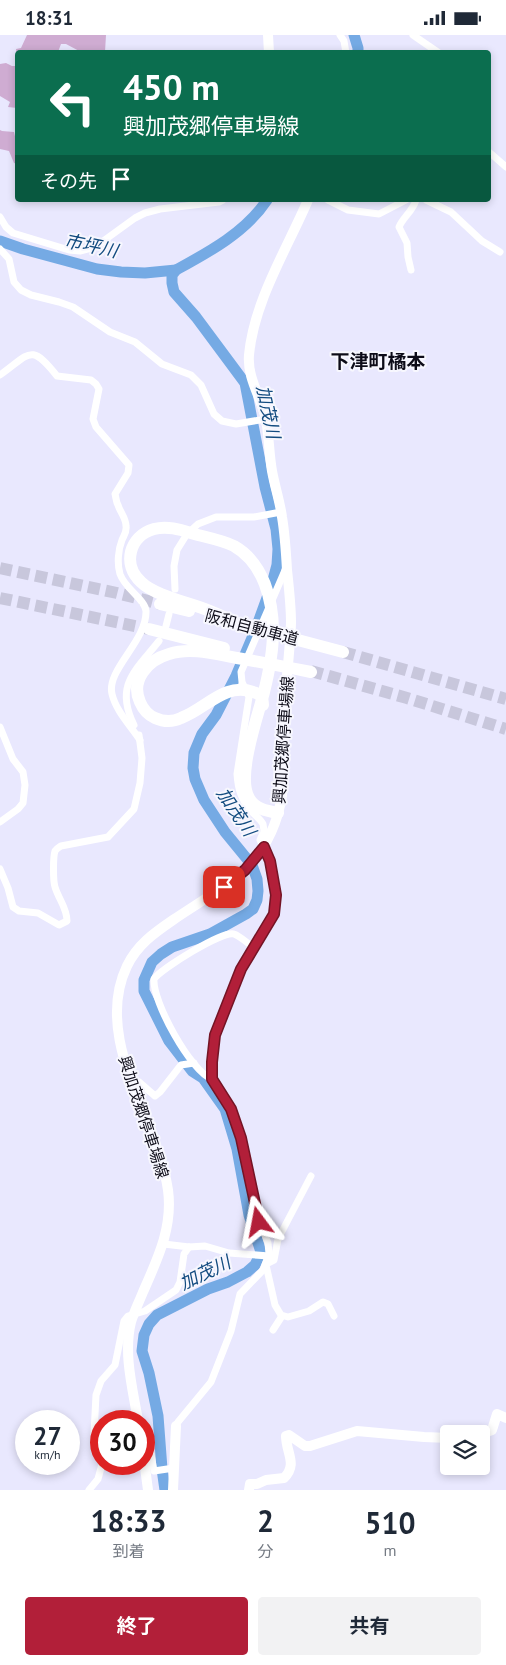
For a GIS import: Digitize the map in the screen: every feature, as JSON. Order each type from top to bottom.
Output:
[{"type":"highway","points":[[210,614],[150,589],[141,583],[134,574],[130,560],[132,547],[142,535],[158,529],[175,529],[209,538],[231,545],[246,555],[258,569],[268,593],[273,624],[272,656],[258,695],[245,774],[246,790],[249,798],[255,805],[278,813]]},
{"type":"highway","name":"阪和自動車道","points":[[160,604],[210,614],[238,624],[343,652]]},
{"type":"highway","name":"阪和自動車道","points":[[149,629],[199,647],[311,672]]},
{"type":"highway","points":[[199,647],[174,652],[155,660],[142,673],[137,690],[139,701],[145,711],[161,720],[179,719],[229,691],[243,689],[258,695]]},
{"type":"main road","points":[[268,35],[269,50]]},
{"type":"main road","name":"興加茂郷停車場線","points":[[136,1410],[128,1349],[130,1327],[133,1315],[164,1245],[169,1216],[166,1182],[156,1148],[130,1080],[122,1050],[118,1010],[120,985],[128,963],[152,934],[224,887],[245,870],[261,852],[278,813],[283,780],[284,705],[291,626],[290,601],[280,512],[266,419],[252,379],[250,352],[262,302],[307,202]]},
{"type":"main road","points":[[490,1431],[492,1430],[497,1414],[506,1418]]},
{"type":"main road","points":[[173,1490],[176,1426]]},
{"type":"main road","points":[[250,1490],[250,1484],[284,1478],[291,1471],[286,1436],[289,1435],[305,1446],[310,1447],[357,1431],[440,1438]]},
{"type":"main road","points":[[146,1475],[148,1490]]},
{"type":"street","points":[[340,35],[346,50]]},
{"type":"street","points":[[413,35],[435,50]]},
{"type":"street","points":[[491,155],[506,167]]},
{"type":"street","points":[[0,217],[6,227],[13,233],[69,251],[80,251],[95,247],[140,215],[160,209],[218,202]]},
{"type":"street","points":[[332,202],[348,210],[379,214],[402,202]]},
{"type":"street","points":[[411,270],[407,243],[399,227],[415,202]]},
{"type":"street","points":[[430,202],[451,212],[482,241],[500,253]]},
{"type":"street","points":[[0,249],[8,259],[14,282],[21,290],[31,295],[73,307],[110,331],[135,342],[162,365],[191,375],[201,385],[212,410],[222,421],[236,424],[266,419]]},
{"type":"street","points":[[0,375],[25,356],[31,354],[39,356],[57,376],[91,380],[99,389],[93,419],[100,431],[129,465],[128,473],[116,494],[126,527],[120,549],[119,569],[126,586],[142,601],[146,611],[138,639],[119,667],[111,689],[116,704],[140,739]]},
{"type":"street","points":[[175,589],[174,566],[176,555],[183,540],[192,529],[204,521],[216,517],[264,516],[280,512]]},
{"type":"street","points":[[287,566],[241,673],[242,683],[249,697],[238,768],[238,787],[245,804],[264,824],[264,831],[260,840],[261,852],[270,861],[276,905],[272,919],[241,969],[215,1035],[212,1079],[231,1109],[241,1138],[257,1215],[268,1243],[266,1260],[277,1311],[282,1316],[288,1317],[309,1311],[323,1302],[328,1303],[334,1316]]},
{"type":"street","points":[[166,625],[169,614]]},
{"type":"street","points":[[0,869],[13,907],[18,911],[38,913],[59,925],[67,921],[67,913],[55,887],[55,853],[57,848],[61,846],[108,837],[134,809],[140,783],[140,739],[128,709],[128,684],[139,664],[159,641]]},
{"type":"street","points":[[0,727],[13,759],[23,772],[25,785],[23,803],[0,822]]},
{"type":"street","points":[[212,1079],[208,1078],[194,1063],[165,1016],[157,998],[154,979],[164,969],[203,945],[228,934],[234,934],[253,947]]},
{"type":"street","points":[[130,1080],[139,1082],[155,1096],[181,1065],[194,1063]]},
{"type":"street","points":[[164,1245],[205,1246],[228,1253],[274,1260],[278,1239],[312,1176]]},
{"type":"street","points":[[96,1410],[98,1388],[103,1377],[115,1365],[124,1321],[128,1315],[145,1311],[178,1288],[184,1254],[189,1247]]},
{"type":"street","points":[[176,1426],[210,1384],[231,1331],[240,1294],[266,1260]]},
{"type":"street","points":[[273,1330],[282,1316]]},
{"type":"street","points":[[155,1471],[174,1468]]},
{"type":"street","points":[[89,1490],[99,1475]]},
{"type":"shaded area","points":[[27,35],[106,35],[105,50],[77,50],[66,44],[61,44],[59,50],[16,50],[21,48]]},
{"type":"shaded area","points":[[6,63],[15,66],[15,108],[8,107],[10,102],[0,96],[0,64]]},
{"type":"shaded area","points":[[0,130],[14,132],[15,163],[9,151],[0,149]]},
{"type":"waterway","name":"加茂川","points":[[354,35],[358,50]]},
{"type":"waterway","name":"加茂川","points":[[165,1490],[158,1416],[149,1373],[142,1351],[144,1335],[149,1324],[157,1315],[247,1272],[255,1265],[261,1252],[249,1215],[237,1149],[225,1109],[203,1078],[192,1071],[169,1041],[144,991],[144,980],[152,962],[161,954],[172,947],[210,934],[246,914],[253,909],[257,900],[257,879],[252,865],[225,832],[204,800],[195,779],[193,768],[194,753],[202,734],[216,715],[236,676],[255,631],[272,584],[277,565],[278,549],[276,529],[265,487],[245,383],[196,317],[174,292],[172,275],[176,270],[214,248],[238,231],[249,222],[265,202]]},
{"type":"waterway","name":"市坪川","points":[[0,241],[97,269],[145,273],[176,270]]},
{"type":"tunnel","points":[[0,568],[160,604]]},
{"type":"tunnel","points":[[0,598],[149,629]]},
{"type":"tunnel","points":[[343,652],[506,699]]},
{"type":"tunnel","points":[[311,671],[506,729]]},
{"type":"district","name":"下津町橘本","points":[[378,361]]},
{"type":"route","points":[[224,887],[245,870],[264,847],[270,861],[276,895],[274,914],[242,965],[215,1035],[212,1062],[212,1079],[231,1109],[241,1138],[259,1222]]}]
